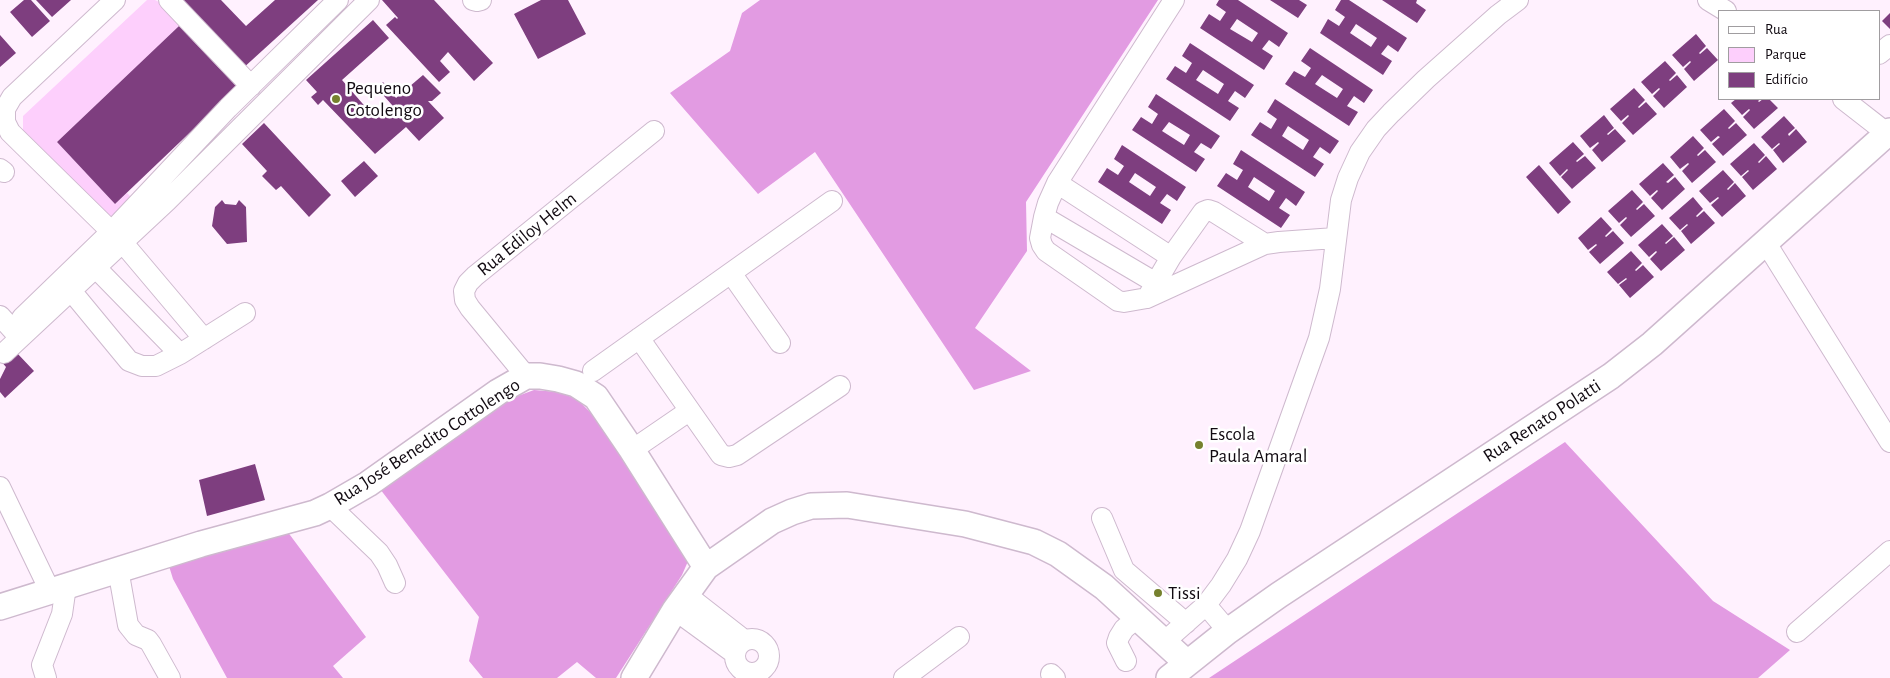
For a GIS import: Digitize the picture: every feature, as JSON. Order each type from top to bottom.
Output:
[{"type":"main road","name":"Rua Renato Polatti","points":[[1178,670],[1228,632],[1325,564],[1611,376],[1652,344],[1889,132]]},
{"type":"main road","name":"Rua José Benedito Cottolengo","points":[[0,607],[118,569],[301,517],[330,506],[368,484],[498,392],[526,376],[558,378],[587,390],[604,407],[706,567]]},
{"type":"main road","points":[[634,678],[680,602],[706,567],[753,533],[772,521],[792,512],[811,506],[847,505],[965,524],[1034,542],[1058,554],[1104,587],[1138,617],[1164,642],[1178,670]]},
{"type":"street","points":[[114,0],[12,98],[5,109],[5,122],[10,132],[118,237],[204,338]]},
{"type":"street","points":[[169,0],[251,86]]},
{"type":"street","points":[[66,285],[96,268],[118,237],[251,86],[338,0]]},
{"type":"street","points":[[7,336],[44,306],[118,237],[245,125],[369,0]]},
{"type":"street","points":[[473,0],[481,0]]},
{"type":"street","points":[[1174,0],[1057,183],[1048,203],[1040,238],[1046,251],[1118,301],[1133,302],[1151,290],[1265,244],[1335,238]]},
{"type":"street","points":[[1164,642],[1206,605],[1221,585],[1237,559],[1260,506],[1322,330],[1330,289],[1341,200],[1348,178],[1360,152],[1376,129],[1391,113],[1462,45],[1518,0]]},
{"type":"street","points":[[1844,100],[1889,132]]},
{"type":"street","name":"Rua Ediloy Helm","points":[[526,376],[465,300],[464,292],[468,283],[474,276],[654,131]]},
{"type":"street","points":[[1057,183],[1171,257]]},
{"type":"street","points":[[593,371],[832,201]]},
{"type":"street","points":[[1151,290],[1171,257],[1203,212],[1208,210],[1214,212],[1265,244]]},
{"type":"street","points":[[1044,217],[1151,290]]},
{"type":"street","points":[[1766,243],[1890,442]]},
{"type":"street","points":[[96,268],[180,354]]},
{"type":"street","points":[[731,273],[780,343]]},
{"type":"street","points":[[66,285],[130,361],[135,364],[156,366],[180,354],[245,313]]},
{"type":"street","points":[[639,338],[721,455],[730,457],[737,455],[840,386]]},
{"type":"street","points":[[632,450],[689,411]]},
{"type":"street","points":[[0,487],[58,589],[62,614],[42,665],[46,678]]},
{"type":"street","points":[[330,506],[379,553],[395,583]]},
{"type":"street","points":[[1102,518],[1124,570],[1186,623]]},
{"type":"street","points":[[1797,632],[1890,551]]},
{"type":"street","points":[[118,569],[128,624],[136,635],[148,640],[152,644],[170,678]]},
{"type":"street","points":[[1104,587],[1124,570]]},
{"type":"street","points":[[680,602],[739,647]]},
{"type":"street","points":[[1206,605],[1228,632]]},
{"type":"street","points":[[1126,661],[1118,642],[1119,637],[1124,628],[1138,617]]},
{"type":"street","points":[[904,678],[959,638]]},
{"type":"street","points":[[757,639],[763,642],[767,648],[768,661],[763,675],[742,671],[734,660],[739,647],[757,639]]},
{"type":"green space","points":[[147,0],[159,2],[179,26],[57,142],[115,204],[127,193],[135,201],[114,222],[23,135],[23,116]]},
{"type":"shaded area","points":[[760,0],[1158,0],[1026,202],[1027,251],[975,328],[1031,371],[974,390],[815,152],[758,194],[670,93],[730,51],[742,13]]},
{"type":"shaded area","points":[[534,390],[558,392],[577,399],[595,417],[689,559],[682,575],[616,678],[596,678],[577,662],[557,678],[483,678],[469,661],[479,617],[380,489],[507,400]]},
{"type":"shaded area","points":[[1565,442],[1713,601],[1790,650],[1758,678],[1209,678]]},
{"type":"shaded area","points":[[287,531],[366,637],[333,666],[343,678],[227,678],[173,579],[169,566]]},
{"type":"building","points":[[24,0],[31,0],[50,21],[32,37],[10,12]]},
{"type":"building","points":[[36,0],[71,0],[52,17]]},
{"type":"building","points":[[179,0],[221,0],[246,26],[275,0],[318,0],[241,70]]},
{"type":"building","points":[[382,0],[434,0],[493,63],[474,81],[448,52],[440,61],[450,72],[439,82],[386,25],[395,17],[398,18]]},
{"type":"building","points":[[541,0],[568,0],[586,34],[538,59],[514,14]]},
{"type":"building","points":[[1219,0],[1238,0],[1288,33],[1279,47],[1269,40],[1262,49],[1273,56],[1264,70],[1200,28],[1209,14],[1220,21],[1226,12],[1216,5]],"holes":[[[1237,19],[1258,33],[1252,42],[1230,29]]]},
{"type":"building","points":[[1270,0],[1299,0],[1307,5],[1298,18]]},
{"type":"building","points":[[1341,0],[1349,0],[1407,38],[1398,52],[1388,45],[1381,54],[1392,61],[1383,75],[1320,33],[1328,19],[1339,26],[1345,17],[1335,10]],"holes":[[[1356,24],[1377,38],[1371,47],[1350,33]]]},
{"type":"building","points":[[1382,0],[1417,0],[1416,3],[1426,10],[1417,23]]},
{"type":"building","points":[[1890,13],[1890,29],[1882,21]]},
{"type":"building","name":"Pequeno Cotolengo","points":[[373,20],[389,38],[342,80],[376,119],[392,105],[377,88],[383,82],[396,98],[423,75],[441,93],[432,101],[428,101],[444,118],[419,141],[406,127],[375,154],[323,100],[318,105],[311,97],[317,92],[306,80]]},
{"type":"building","points":[[179,26],[236,86],[115,204],[57,142]]},
{"type":"building","points":[[1696,34],[1706,46],[1699,53],[1707,48],[1718,60],[1694,81],[1684,69],[1691,62],[1683,67],[1672,55]]},
{"type":"building","points":[[0,35],[16,53],[0,67]]},
{"type":"building","points":[[1190,43],[1254,85],[1245,98],[1235,91],[1228,101],[1239,108],[1230,121],[1166,79],[1175,66],[1186,73],[1192,63],[1182,56]],"holes":[[[1203,70],[1224,84],[1218,94],[1196,80]]]},
{"type":"building","points":[[1310,48],[1373,90],[1364,103],[1354,96],[1347,106],[1358,112],[1349,126],[1285,84],[1294,71],[1305,77],[1311,68],[1301,61]],"holes":[[[1322,75],[1343,89],[1337,98],[1315,84]]]},
{"type":"building","points":[[1665,61],[1676,73],[1669,80],[1677,75],[1687,87],[1664,108],[1653,96],[1660,89],[1652,94],[1641,82]]},
{"type":"building","points":[[1634,88],[1645,100],[1638,107],[1646,102],[1657,114],[1633,135],[1622,123],[1629,116],[1621,121],[1610,109]]},
{"type":"building","points":[[1156,94],[1220,136],[1211,149],[1201,143],[1194,152],[1205,159],[1196,172],[1132,130],[1141,117],[1152,124],[1158,114],[1148,107]],"holes":[[[1169,122],[1190,135],[1184,145],[1162,131]]]},
{"type":"building","points":[[1275,99],[1339,141],[1330,154],[1320,147],[1313,157],[1324,164],[1315,177],[1251,135],[1260,122],[1271,129],[1277,119],[1267,112]],"holes":[[[1288,126],[1309,140],[1303,150],[1282,136]]]},
{"type":"building","points":[[1735,100],[1760,100],[1759,102],[1770,100],[1778,108],[1754,129],[1743,117],[1750,110],[1742,115],[1731,103]]},
{"type":"building","points":[[1724,109],[1735,121],[1728,128],[1736,123],[1747,135],[1723,156],[1712,144],[1720,137],[1718,136],[1711,142],[1700,130]]},
{"type":"building","points":[[1604,115],[1614,128],[1607,134],[1615,129],[1626,141],[1602,162],[1592,150],[1599,143],[1590,148],[1580,136]]},
{"type":"building","points":[[1784,116],[1795,128],[1788,134],[1789,136],[1796,129],[1807,142],[1783,163],[1773,150],[1780,144],[1772,149],[1761,137]]},
{"type":"building","points":[[264,123],[331,195],[309,217],[281,186],[276,190],[262,176],[267,171],[242,144]]},
{"type":"building","points":[[1693,136],[1704,148],[1697,155],[1705,150],[1716,162],[1692,183],[1682,171],[1689,164],[1680,169],[1670,157]]},
{"type":"building","points":[[1573,142],[1584,154],[1576,161],[1585,156],[1596,168],[1572,189],[1561,177],[1568,170],[1560,176],[1549,163]]},
{"type":"building","points":[[1754,143],[1765,155],[1758,162],[1766,156],[1777,169],[1753,190],[1742,177],[1749,171],[1741,176],[1730,164]]},
{"type":"building","points":[[1122,145],[1186,187],[1177,201],[1167,194],[1160,203],[1171,210],[1162,224],[1098,182],[1107,168],[1118,175],[1124,166],[1114,159]],"holes":[[[1135,173],[1156,187],[1150,196],[1129,182]]]},
{"type":"building","points":[[1241,150],[1305,192],[1296,206],[1286,198],[1279,208],[1290,215],[1281,228],[1217,186],[1226,173],[1237,180],[1243,170],[1233,164]],"holes":[[[1254,177],[1275,191],[1269,201],[1248,187]]]},
{"type":"building","points":[[364,161],[378,176],[355,197],[341,181]]},
{"type":"building","points":[[1663,163],[1674,175],[1666,182],[1668,183],[1675,177],[1685,189],[1662,210],[1651,198],[1658,191],[1650,196],[1639,184]]},
{"type":"building","points":[[1539,165],[1571,202],[1558,214],[1526,177]]},
{"type":"building","points":[[1723,170],[1734,182],[1727,189],[1735,183],[1746,196],[1722,217],[1711,205],[1719,198],[1710,203],[1699,191]]},
{"type":"building","points":[[1632,190],[1643,202],[1636,209],[1644,204],[1655,216],[1631,237],[1620,225],[1627,218],[1619,223],[1608,211]]},
{"type":"building","points":[[1693,197],[1703,209],[1696,216],[1704,211],[1715,223],[1691,244],[1681,231],[1688,225],[1680,230],[1669,218]]},
{"type":"building","points":[[222,200],[225,204],[236,205],[239,200],[246,207],[247,242],[227,244],[212,226],[215,207]]},
{"type":"building","points":[[1601,217],[1612,229],[1605,236],[1613,231],[1624,243],[1600,264],[1589,252],[1597,245],[1588,250],[1578,238]]},
{"type":"building","points":[[1662,224],[1673,236],[1665,243],[1674,237],[1685,250],[1661,271],[1650,259],[1657,252],[1649,257],[1638,245]]},
{"type":"building","points":[[1631,251],[1642,263],[1635,270],[1643,265],[1654,277],[1630,298],[1619,285],[1627,279],[1618,284],[1607,272]]},
{"type":"building","points":[[17,353],[34,371],[5,398],[0,392],[0,379],[6,367],[0,360]]},
{"type":"building","points":[[255,464],[265,500],[207,516],[199,480]]},
{"type":"place","name":"Pequeno Cotolengo","points":[[336,99]]},
{"type":"place","name":"Escola Paula Amaral","points":[[1199,445]]},
{"type":"place","name":"Tissi","points":[[1158,593]]}]
